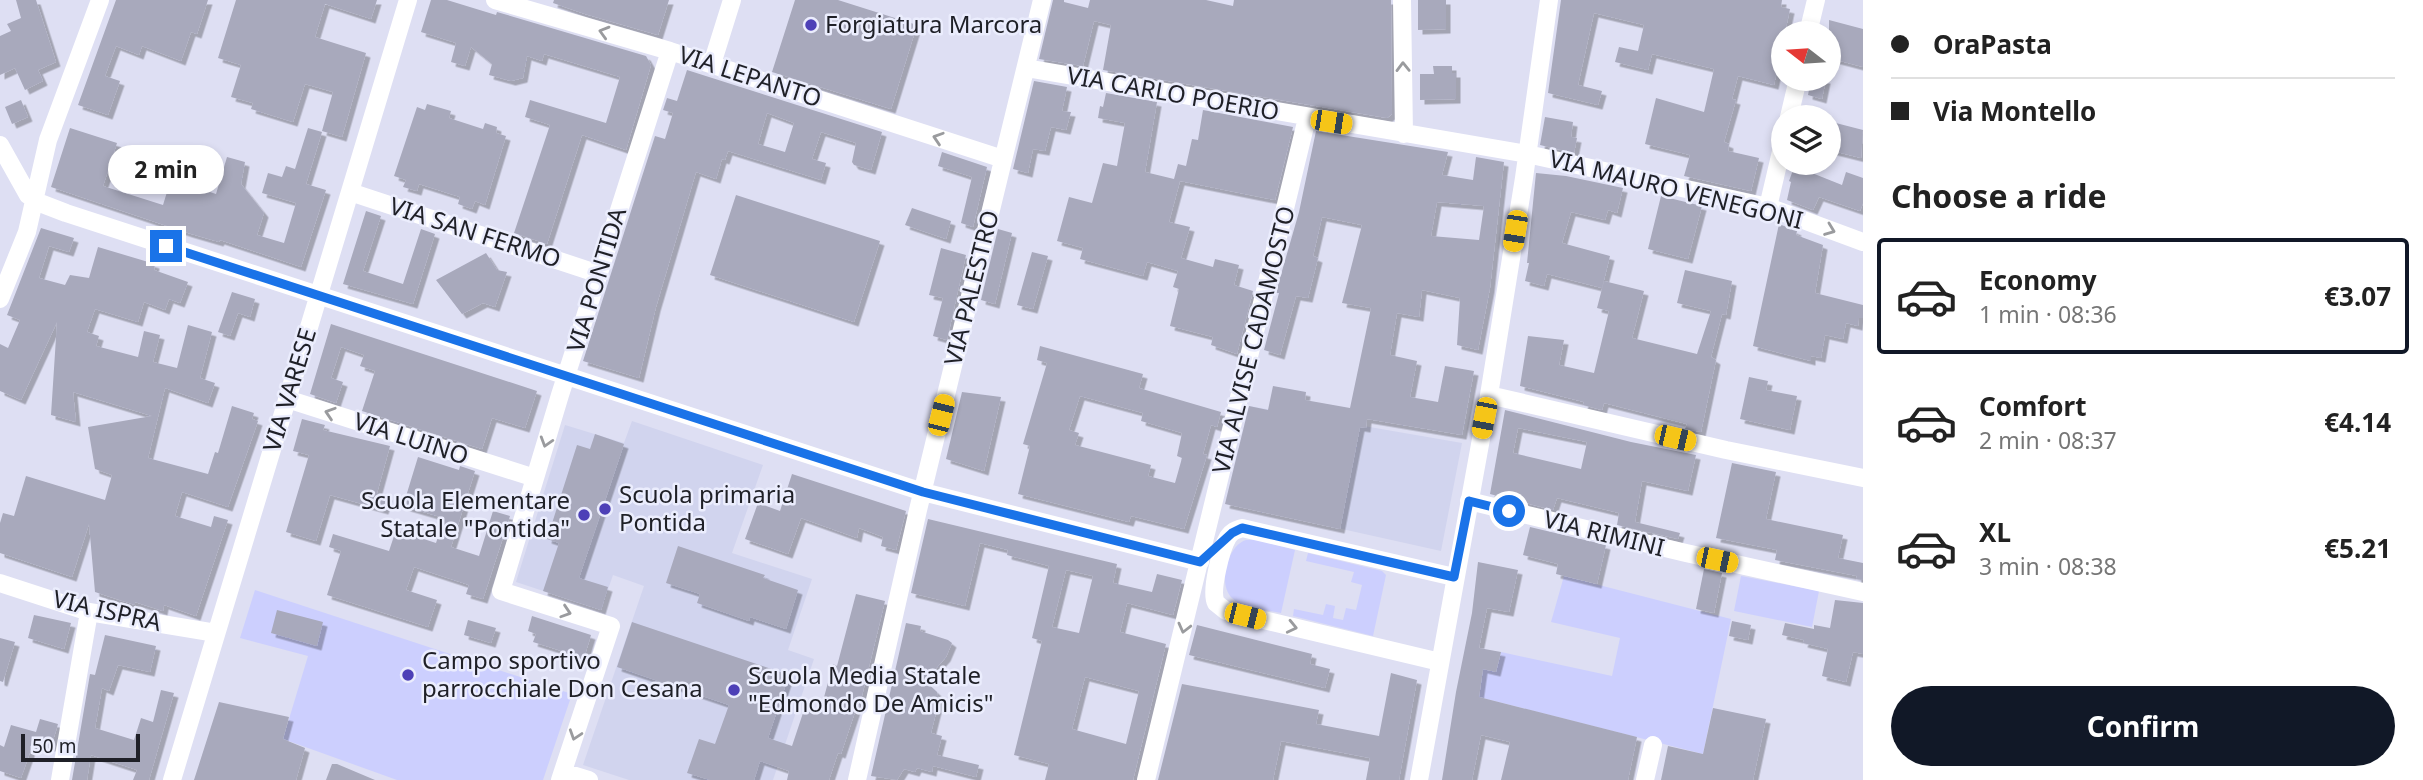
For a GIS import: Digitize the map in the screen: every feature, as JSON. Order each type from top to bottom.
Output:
[{"type":"street","points":[[0,299],[25,240],[48,140],[100,0]]},
{"type":"street","name":"VIA VARESE","points":[[172,780],[408,0]]},
{"type":"street","name":"VIA LEPANTO","points":[[495,0],[712,64],[1003,159]]},
{"type":"street","points":[[712,64],[732,0]]},
{"type":"street","name":"VIA PALESTRO","points":[[857,780],[923,492],[1042,0]]},
{"type":"street","points":[[1402,0],[1404,134]]},
{"type":"street","points":[[1419,780],[1489,395],[1549,0]]},
{"type":"street","points":[[1811,21],[1816,0]]},
{"type":"street","name":"VIA PONTIDA","points":[[561,776],[611,626],[501,591],[670,51]]},
{"type":"street","name":"VIA CARLO POERIO","points":[[1026,68],[1527,154]]},
{"type":"street","name":"VIA ALVISE CADAMOSTO","points":[[1146,780],[1307,118]]},
{"type":"street","points":[[0,145],[4,166],[33,200],[66,213],[923,492],[1200,562]]},
{"type":"street","name":"VIA MAURO VENEGONI","points":[[1527,154],[1768,207],[1863,242]]},
{"type":"street","points":[[1768,207],[1775,175]]},
{"type":"street","name":"VIA SAN FERMO","points":[[350,192],[599,274]]},
{"type":"street","points":[[1489,395],[1726,450],[1863,478]]},
{"type":"street","name":"VIA LUINO","points":[[287,399],[536,478]]},
{"type":"street","name":"VIA RIMINI","points":[[1469,501],[1863,592]]},
{"type":"street","points":[[1200,562],[1235,531],[1247,528],[1454,577]]},
{"type":"street","points":[[1213,589],[1226,540]]},
{"type":"street","points":[[1200,562],[1213,589],[1216,603],[1226,611],[1440,662]]},
{"type":"street","name":"VIA ISPRA","points":[[0,583],[89,612],[216,633]]},
{"type":"street","points":[[60,780],[89,612]]},
{"type":"street","points":[[1646,780],[1653,745]]},
{"type":"street","points":[[561,776],[589,780]]},
{"type":"shaded area","points":[[1249,406],[1462,443],[1441,551],[1229,504],[1226,500]]},
{"type":"shaded area","points":[[632,421],[763,465],[732,553],[812,579],[788,650],[814,659],[773,780],[629,780],[583,765],[644,586],[613,575],[601,610],[516,582],[565,425],[624,443]]},
{"type":"shaded area","points":[[1246,540],[1258,540],[1295,550],[1281,613],[1242,605],[1228,592],[1225,575],[1230,557],[1234,549]]},
{"type":"shaded area","points":[[1308,553],[1382,571],[1386,575],[1373,636],[1293,616],[1294,609],[1323,615],[1326,604],[1335,606],[1333,618],[1343,620],[1346,608],[1356,610],[1362,585],[1351,582],[1354,572],[1306,561]]},
{"type":"shaded area","points":[[1564,576],[1731,619],[1703,754],[1479,697],[1483,669],[1496,672],[1501,652],[1612,676],[1620,638],[1551,622]]},
{"type":"shaded area","points":[[1741,576],[1819,591],[1812,627],[1734,611]]},
{"type":"shaded area","name":"Campo sportivo parrocchiale Don Cesana","points":[[255,590],[572,694],[543,780],[397,780],[283,739],[308,656],[240,638]]},
{"type":"building","points":[[16,0],[36,0],[56,62],[38,70],[43,81],[25,90],[15,68],[0,75],[0,36],[11,31],[7,24],[21,18]]},
{"type":"building","points":[[116,0],[208,0],[197,34],[191,32],[181,61],[142,46],[139,55],[116,46],[105,76],[120,81],[108,115],[78,105]]},
{"type":"building","points":[[236,0],[377,0],[371,19],[325,4],[315,37],[366,53],[342,137],[322,131],[333,92],[305,84],[293,122],[251,109],[253,103],[231,97],[241,65],[218,58]]},
{"type":"building","points":[[431,0],[447,0],[496,15],[497,12],[646,56],[651,65],[626,150],[582,135],[547,244],[514,233],[550,125],[525,117],[530,100],[606,123],[620,77],[544,54],[542,61],[527,56],[523,78],[511,81],[489,75],[492,64],[471,47],[465,66],[451,62],[456,43],[421,32]]},
{"type":"building","points":[[554,0],[669,0],[658,35],[585,14],[553,3]]},
{"type":"building","points":[[795,0],[838,0],[917,25],[891,109],[772,72]]},
{"type":"building","points":[[1053,0],[1064,0],[1088,8],[1090,0],[1206,0],[1233,6],[1234,0],[1391,0],[1392,114],[1387,118],[1103,70],[1111,25],[1094,21],[1083,66],[1039,59]]},
{"type":"building","points":[[1418,0],[1446,0],[1446,29],[1418,30]]},
{"type":"building","points":[[1561,0],[1782,0],[1781,7],[1790,9],[1787,21],[1771,21],[1771,84],[1738,76],[1732,99],[1736,100],[1724,142],[1729,144],[1728,151],[1759,158],[1751,191],[1684,176],[1690,155],[1645,144],[1656,98],[1704,112],[1714,69],[1652,54],[1648,70],[1615,62],[1619,47],[1638,51],[1644,25],[1594,13],[1578,85],[1602,91],[1598,105],[1548,93]]},
{"type":"building","points":[[1841,23],[1863,29],[1863,67],[1841,61]]},
{"type":"building","points":[[1433,66],[1452,66],[1452,73],[1456,73],[1456,99],[1420,100],[1420,74],[1434,74]]},
{"type":"building","points":[[687,70],[882,132],[871,170],[852,162],[856,143],[821,132],[812,159],[826,163],[821,180],[728,151],[725,160],[722,159],[716,179],[696,172],[656,307],[639,378],[583,361],[655,136],[665,139],[673,113],[663,110],[667,98],[677,101]],"holes":[[[767,113],[794,123],[785,152],[758,144]]]},
{"type":"building","points":[[1034,81],[1067,87],[1062,111],[1071,112],[1066,130],[1051,127],[1045,151],[1033,149],[1028,173],[1013,169]]},
{"type":"building","points":[[1809,91],[1824,91],[1822,99],[1808,95]]},
{"type":"building","points":[[1106,93],[1157,102],[1145,172],[1174,179],[1178,164],[1186,166],[1192,139],[1198,140],[1203,110],[1293,127],[1275,200],[1180,181],[1169,222],[1190,227],[1181,258],[1213,267],[1215,259],[1239,265],[1234,285],[1253,291],[1237,354],[1211,345],[1213,337],[1170,326],[1179,289],[1173,287],[1178,271],[1147,262],[1143,276],[1080,259],[1083,248],[1057,241],[1069,197],[1092,203],[1103,163],[1117,166],[1125,123],[1098,118]]},
{"type":"building","points":[[21,100],[28,117],[12,124],[5,107]]},
{"type":"building","points":[[427,104],[451,111],[449,118],[483,129],[485,123],[497,127],[496,133],[506,136],[485,205],[475,201],[472,209],[458,204],[460,197],[419,184],[417,191],[403,187],[406,180],[394,176],[417,107],[425,110]]},
{"type":"building","points":[[1545,117],[1573,122],[1571,137],[1577,138],[1574,153],[1540,145]]},
{"type":"building","points":[[1841,124],[1863,130],[1861,158],[1841,153]]},
{"type":"building","points":[[70,128],[117,143],[103,186],[163,205],[171,179],[216,194],[227,157],[245,162],[241,184],[264,213],[257,235],[284,243],[296,203],[262,193],[268,173],[282,177],[286,166],[295,169],[308,128],[322,132],[306,184],[326,190],[301,267],[51,187]]},
{"type":"building","points":[[1316,131],[1448,152],[1442,175],[1473,180],[1476,157],[1504,162],[1490,288],[1478,350],[1457,345],[1460,298],[1422,290],[1419,317],[1397,313],[1390,355],[1417,361],[1410,397],[1438,402],[1445,366],[1474,371],[1462,435],[1367,419],[1366,428],[1360,427],[1340,529],[1225,504],[1249,406],[1268,410],[1273,386],[1306,392],[1305,400],[1350,408],[1371,308],[1342,303],[1362,225],[1322,217],[1313,256],[1318,258],[1308,298],[1296,296],[1280,355],[1264,350],[1279,293],[1276,293],[1299,212]],"holes":[[[1437,202],[1484,206],[1479,240],[1431,236]]]},
{"type":"building","points":[[942,152],[987,167],[973,227],[961,223],[972,177],[938,166]]},
{"type":"building","points":[[1846,172],[1863,178],[1863,203],[1860,211],[1819,197],[1813,210],[1787,200],[1791,175],[1817,175],[1842,185]]},
{"type":"building","points":[[1536,173],[1566,176],[1623,188],[1617,213],[1608,210],[1605,220],[1571,212],[1562,243],[1610,256],[1602,288],[1547,274],[1544,286],[1525,281],[1529,263]]},
{"type":"building","points":[[736,195],[880,241],[854,322],[710,275]]},
{"type":"building","points":[[1661,196],[1702,206],[1688,259],[1648,249]]},
{"type":"building","points":[[912,208],[951,221],[946,239],[905,225]]},
{"type":"building","points":[[366,211],[381,216],[363,271],[403,284],[421,229],[435,234],[413,304],[343,284]]},
{"type":"building","points":[[1779,224],[1797,231],[1796,235],[1823,245],[1815,293],[1863,305],[1863,318],[1859,318],[1858,326],[1846,323],[1843,339],[1825,335],[1821,358],[1811,356],[1811,361],[1753,346]]},
{"type":"building","points":[[41,228],[74,238],[69,252],[49,246],[39,278],[65,285],[70,275],[89,278],[98,247],[155,264],[154,270],[188,282],[180,303],[169,299],[165,310],[144,302],[138,322],[95,309],[87,332],[99,336],[96,346],[138,357],[144,331],[160,335],[153,362],[177,368],[188,325],[212,332],[200,378],[215,383],[208,403],[165,388],[148,458],[208,474],[215,452],[218,453],[232,406],[254,413],[252,419],[258,421],[228,507],[182,492],[175,516],[211,527],[214,516],[228,520],[196,616],[164,605],[163,611],[135,602],[135,605],[95,592],[89,524],[72,577],[0,553],[0,523],[3,513],[14,516],[26,476],[105,500],[112,475],[95,469],[88,427],[152,416],[73,392],[76,422],[51,415],[57,322],[21,400],[0,391],[0,344],[8,348],[20,320],[7,315]]},
{"type":"building","points":[[998,229],[1012,233],[995,304],[981,300]]},
{"type":"building","points":[[941,248],[966,255],[947,340],[933,336],[943,298],[929,295]]},
{"type":"building","points":[[1032,252],[1048,256],[1033,309],[1017,305]]},
{"type":"building","points":[[486,253],[497,270],[507,272],[495,307],[483,303],[462,314],[436,280]]},
{"type":"building","points":[[1685,270],[1732,281],[1726,315],[1722,314],[1711,357],[1716,360],[1701,432],[1685,429],[1687,424],[1604,403],[1602,410],[1583,405],[1584,402],[1520,386],[1528,336],[1564,340],[1559,365],[1594,373],[1609,311],[1597,308],[1604,281],[1644,291],[1632,338],[1697,354],[1711,311],[1677,303]]},
{"type":"building","points":[[232,292],[255,299],[250,317],[238,313],[230,336],[218,332]]},
{"type":"building","points":[[331,324],[537,391],[525,428],[492,418],[482,449],[362,411],[375,371],[360,366],[364,355],[341,347],[331,378],[343,382],[336,403],[310,394]]},
{"type":"building","points":[[1040,346],[1143,374],[1139,388],[1221,412],[1217,427],[1211,425],[1203,454],[1207,455],[1184,529],[1131,516],[1129,522],[1018,494],[1030,446],[1023,444],[1047,363],[1037,360]],"holes":[[[1080,396],[1143,413],[1141,421],[1182,433],[1177,456],[1182,458],[1175,483],[1148,476],[1151,465],[1075,445],[1079,433],[1069,430]]]},
{"type":"building","points":[[1749,377],[1768,381],[1766,390],[1797,396],[1790,430],[1740,419]]},
{"type":"building","points":[[962,392],[1001,397],[984,471],[946,459]]},
{"type":"building","points":[[1505,410],[1631,442],[1696,455],[1688,491],[1642,481],[1635,522],[1680,533],[1678,539],[1617,525],[1619,513],[1557,498],[1553,510],[1490,494]],"holes":[[[1518,428],[1587,442],[1581,469],[1513,453]]]},
{"type":"building","points":[[302,419],[325,425],[323,430],[390,446],[377,493],[388,496],[384,510],[330,495],[316,541],[286,532],[309,455],[293,451]]},
{"type":"building","name":"Scuola Elementare Statale \"Pontida\"","points":[[595,434],[624,444],[579,578],[608,587],[601,610],[543,591],[559,543],[547,539],[577,445],[590,449]]},
{"type":"building","points":[[418,457],[459,470],[460,466],[475,471],[451,547],[479,556],[493,511],[510,516],[483,599],[466,594],[469,585],[414,567],[406,590],[437,600],[428,627],[327,595],[341,551],[329,547],[333,534],[389,551],[396,530],[436,543],[444,518],[403,506]]},
{"type":"building","points":[[1732,463],[1776,472],[1766,519],[1843,535],[1838,558],[1863,563],[1863,580],[1856,579],[1857,576],[1775,560],[1777,550],[1716,538]]},
{"type":"building","points":[[792,474],[906,511],[896,550],[881,546],[883,537],[859,528],[857,538],[801,518],[788,554],[745,539],[758,503],[780,511]]},
{"type":"building","points":[[928,519],[1117,564],[1113,583],[1152,592],[1157,574],[1182,580],[1173,615],[1127,603],[1120,632],[1166,644],[1133,780],[1045,780],[1049,764],[1014,755],[1042,641],[1032,638],[1049,566],[1007,555],[1008,550],[980,543],[965,606],[911,593]],"holes":[[[1066,570],[1093,576],[1079,633],[1052,627]],[[1085,677],[1139,691],[1126,744],[1072,729]]]},
{"type":"building","points":[[1530,527],[1606,545],[1597,584],[1556,574],[1558,564],[1523,555]]},
{"type":"building","points":[[678,546],[765,575],[763,578],[798,590],[786,629],[750,617],[749,621],[697,603],[700,594],[666,583]]},
{"type":"building","points":[[1478,562],[1518,570],[1509,612],[1487,608],[1479,648],[1501,652],[1496,672],[1483,669],[1479,697],[1637,737],[1628,780],[1501,780],[1510,742],[1481,735],[1472,780],[1442,780],[1472,613]]},
{"type":"building","points":[[1704,569],[1722,573],[1714,613],[1696,609]]},
{"type":"building","name":"Scuola Media Statale \"Edmondo De Amicis\"","points":[[856,594],[885,601],[859,708],[857,706],[829,780],[787,780],[789,771],[760,761],[754,780],[710,780],[687,773],[699,739],[715,744],[729,705],[617,667],[632,622],[789,675],[768,738],[792,746],[805,707],[820,712],[833,664],[837,666]]},
{"type":"building","points":[[1835,600],[1863,603],[1863,654],[1853,652],[1846,682],[1822,676],[1828,649],[1782,635],[1785,623],[1814,629],[1814,625],[1830,628]]},
{"type":"building","points":[[277,610],[323,622],[317,646],[271,633]]},
{"type":"building","points":[[34,615],[71,623],[64,649],[28,638]]},
{"type":"building","points":[[532,616],[591,635],[584,658],[533,642],[536,634],[528,631]]},
{"type":"building","points":[[468,620],[496,628],[491,643],[464,635]]},
{"type":"building","points":[[1732,621],[1751,625],[1748,640],[1729,636]]},
{"type":"building","points":[[906,623],[921,626],[920,631],[952,643],[946,657],[925,681],[937,692],[939,701],[931,733],[942,736],[937,755],[979,765],[976,777],[933,766],[932,772],[917,768],[915,772],[904,769],[897,780],[871,776]]},
{"type":"building","points":[[1197,625],[1312,654],[1310,664],[1330,669],[1325,688],[1189,655]]},
{"type":"building","points":[[105,635],[156,646],[150,672],[118,665],[109,691],[102,688],[95,728],[134,740],[141,718],[153,722],[161,690],[174,693],[149,780],[133,780],[137,770],[91,755],[87,780],[72,780],[90,674],[95,675]]},
{"type":"building","points":[[0,638],[15,642],[3,682],[0,681]]},
{"type":"building","points":[[1391,673],[1417,680],[1399,780],[1366,780],[1370,758],[1281,741],[1273,780],[1158,780],[1182,684],[1319,710],[1316,724],[1379,736]]},
{"type":"building","points":[[219,702],[289,717],[283,739],[305,748],[296,780],[194,780]]},
{"type":"building","points":[[1713,708],[1766,719],[1753,780],[1661,780],[1668,746],[1703,754]]},
{"type":"building","points":[[40,719],[58,724],[51,747],[34,741],[21,778],[0,771],[0,745],[4,747],[11,725],[36,732]]},
{"type":"building","points":[[332,764],[337,764],[375,780],[326,780]]},
{"type":"place","name":"Forgiatura Marcora","points":[[811,25]]},
{"type":"place","name":"Scuola primaria Pontida","points":[[605,509]]},
{"type":"place","name":"Scuola Elementare Statale \"Pontida\"","points":[[584,515]]},
{"type":"place","name":"Campo sportivo parrocchiale Don Cesana","points":[[408,675]]},
{"type":"place","name":"Scuola Media Statale \"Edmondo De Amicis\"","points":[[734,690]]},
{"type":"route","points":[[166,246],[956,503],[1200,562],[1232,533],[1247,528],[1454,577],[1469,501],[1509,511]]}]
